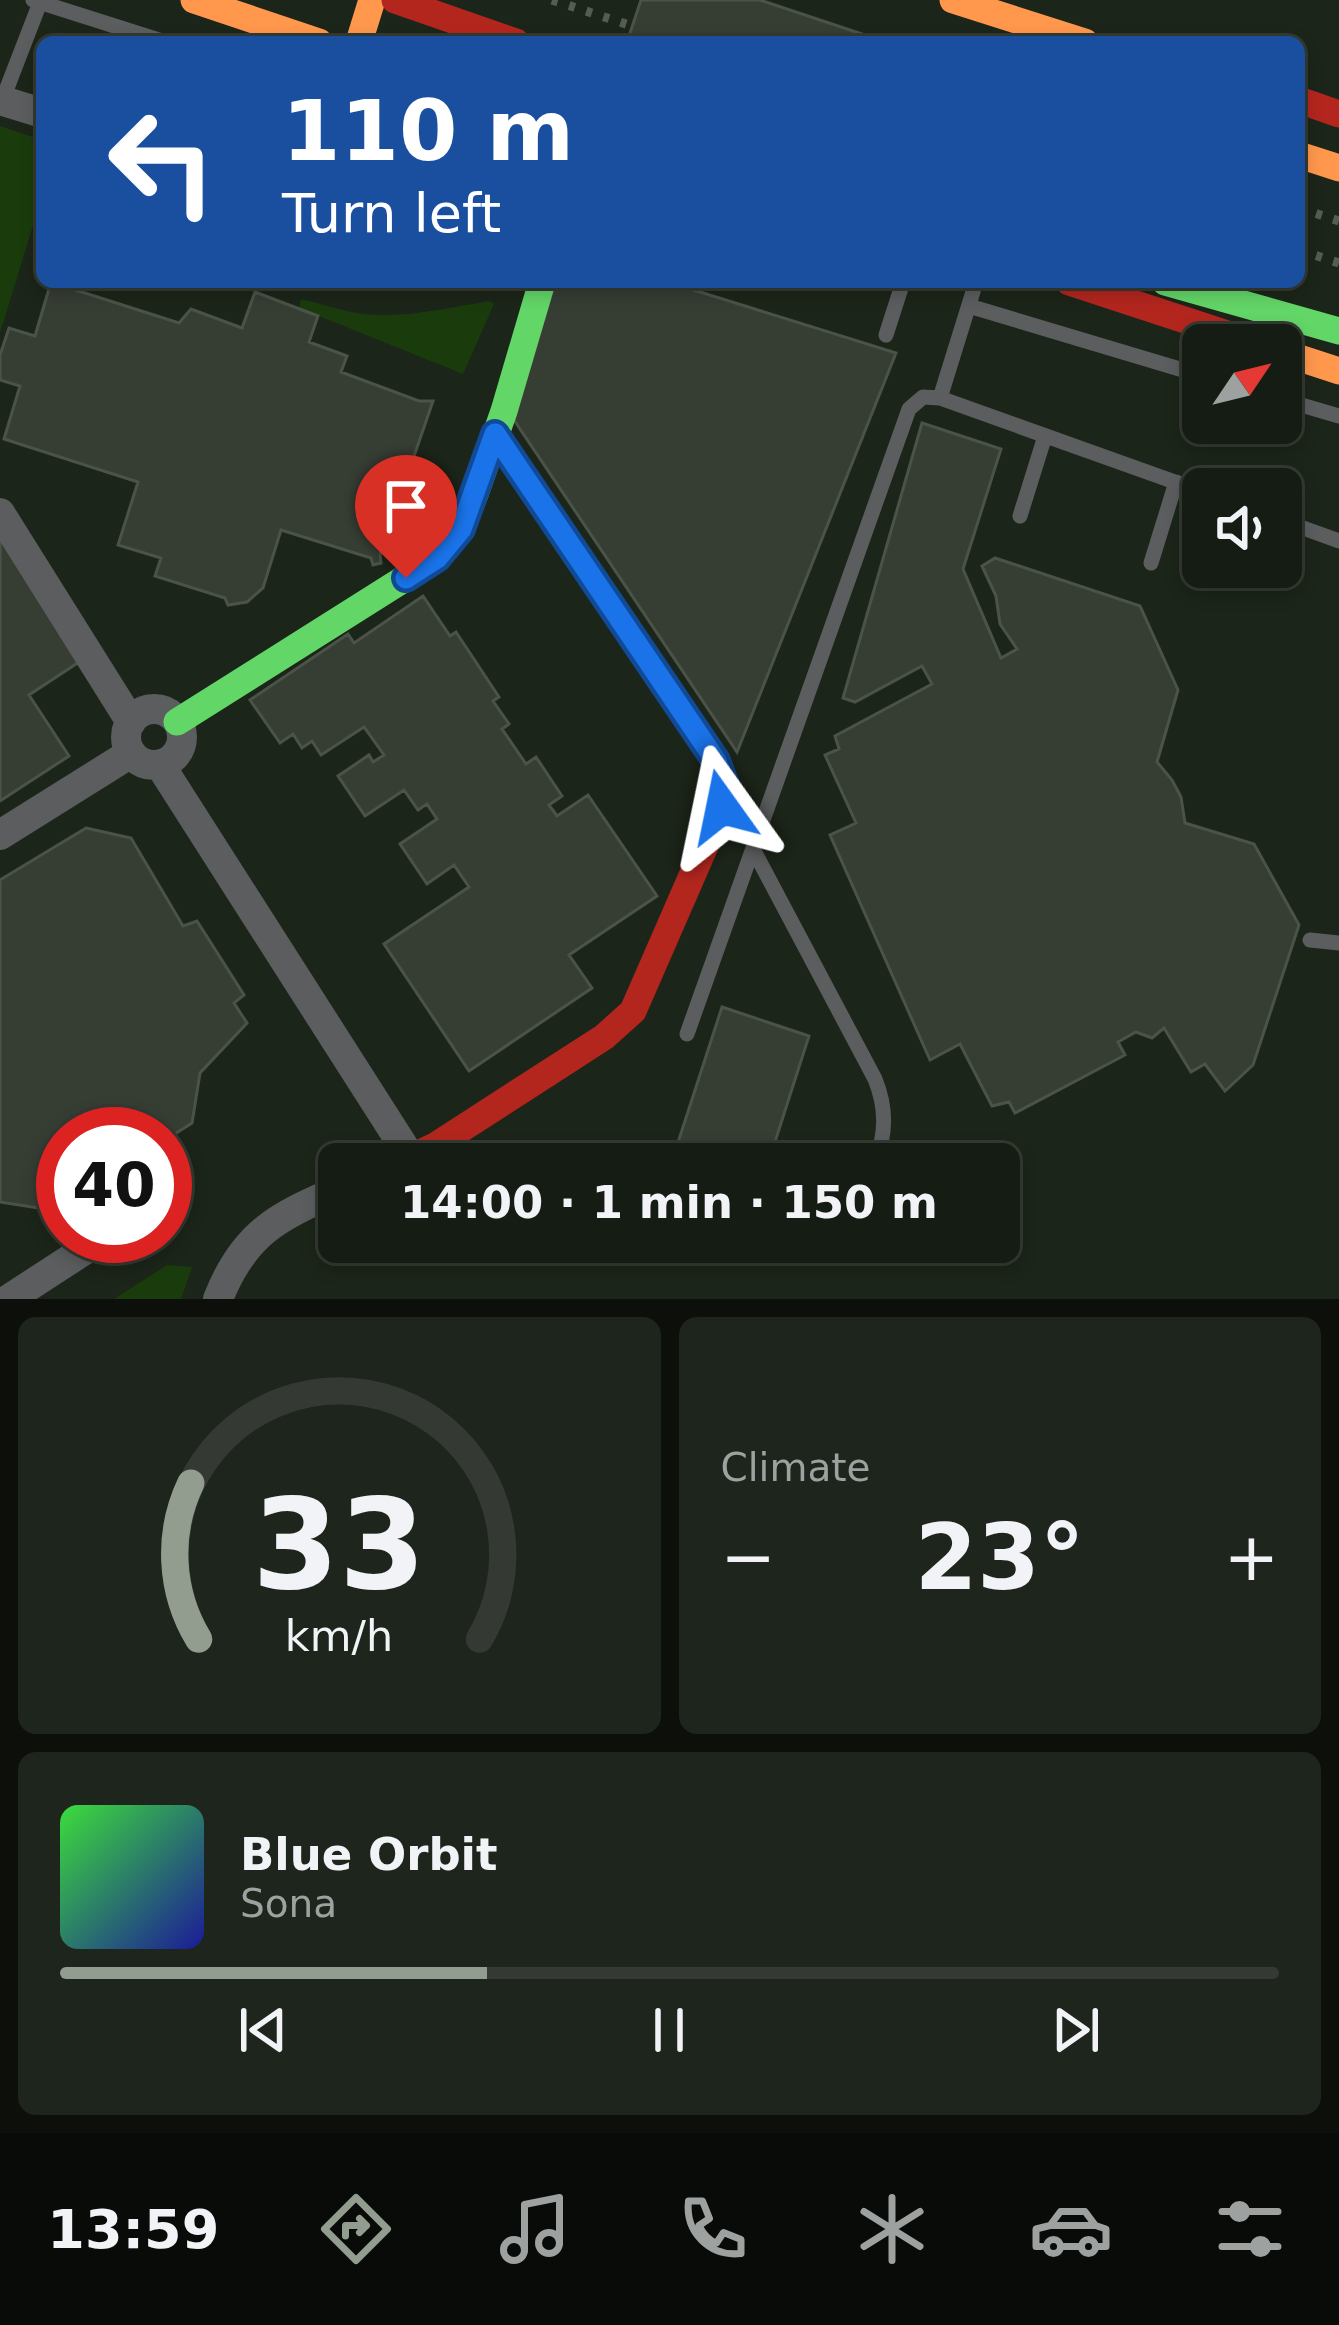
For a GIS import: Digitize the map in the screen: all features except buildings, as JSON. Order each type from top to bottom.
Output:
[{"type":"main road","points":[[194,0],[301,36]]},
{"type":"main road","points":[[361,36],[372,0]]},
{"type":"main road","points":[[395,0],[499,36]]},
{"type":"main road","points":[[953,0],[1066,36]]},
{"type":"main road","points":[[1305,102],[1339,114]]},
{"type":"main road","points":[[1305,157],[1339,168]]},
{"type":"main road","points":[[177,722],[437,558],[461,529],[539,288]]},
{"type":"main road","points":[[1087,288],[1197,324]]},
{"type":"main road","points":[[1186,288],[1339,332]]},
{"type":"main road","points":[[1302,359],[1339,371]]},
{"type":"main road","points":[[440,1143],[604,1037],[633,1011],[722,807],[725,785],[716,761],[650,658],[495,434]]},
{"type":"street","points":[[1,100],[36,111]]},
{"type":"street","points":[[0,513],[141,747],[393,1143]]},
{"type":"street","points":[[160,710],[177,722],[182,743],[170,761],[141,747],[139,714],[160,710]]},
{"type":"street","points":[[0,835],[141,747]]},
{"type":"street","points":[[218,1299],[230,1268],[256,1236],[289,1212],[318,1199]]},
{"type":"street","points":[[8,1293],[60,1263]]},
{"type":"lane","points":[[1,100],[38,1],[146,36]]},
{"type":"lane","points":[[886,335],[902,288]]},
{"type":"lane","points":[[940,398],[974,288]]},
{"type":"lane","points":[[969,306],[1182,370]]},
{"type":"lane","points":[[687,1034],[909,409],[923,397],[940,398],[1182,484]]},
{"type":"lane","points":[[1302,405],[1339,416]]},
{"type":"lane","points":[[1020,516],[1045,436]]},
{"type":"lane","points":[[1151,563],[1176,482]]},
{"type":"lane","points":[[1302,528],[1339,541]]},
{"type":"lane","points":[[753,849],[882,1096],[882,1143]]},
{"type":"lane","points":[[1310,940],[1339,943]]},
{"type":"green space","points":[[0,126],[36,138],[36,216],[0,333]]},
{"type":"green space","points":[[301,299],[373,315],[494,304],[463,374],[319,316],[297,317]]},
{"type":"green space","points":[[167,1265],[192,1267],[181,1299],[114,1299]]},
{"type":"railway","points":[[552,0],[632,26]]},
{"type":"railway","points":[[1305,210],[1339,221]]},
{"type":"railway","points":[[1305,252],[1339,263]]},
{"type":"traffic: fast","points":[[177,722],[437,558],[461,529],[475,494],[540,288]]},
{"type":"traffic: fast","points":[[1186,288],[1339,331]]},
{"type":"traffic: fast","points":[[495,434],[601,590]]},
{"type":"traffic: slow","points":[[194,0],[301,36]]},
{"type":"traffic: slow","points":[[361,36],[372,0]]},
{"type":"traffic: slow","points":[[953,0],[1066,36]]},
{"type":"traffic: slow","points":[[1305,157],[1339,168]]},
{"type":"traffic: slow","points":[[1302,359],[1339,371]]},
{"type":"traffic: jam","points":[[395,0],[499,36]]},
{"type":"traffic: jam","points":[[1305,102],[1339,114]]},
{"type":"traffic: jam","points":[[1087,288],[1197,324]]},
{"type":"traffic: jam","points":[[440,1143],[604,1037],[633,1011],[722,807],[726,785],[717,761],[601,590]]},
{"type":"route","points":[[406,578],[437,558],[461,529],[495,434],[716,761],[725,785],[722,807]]}]
